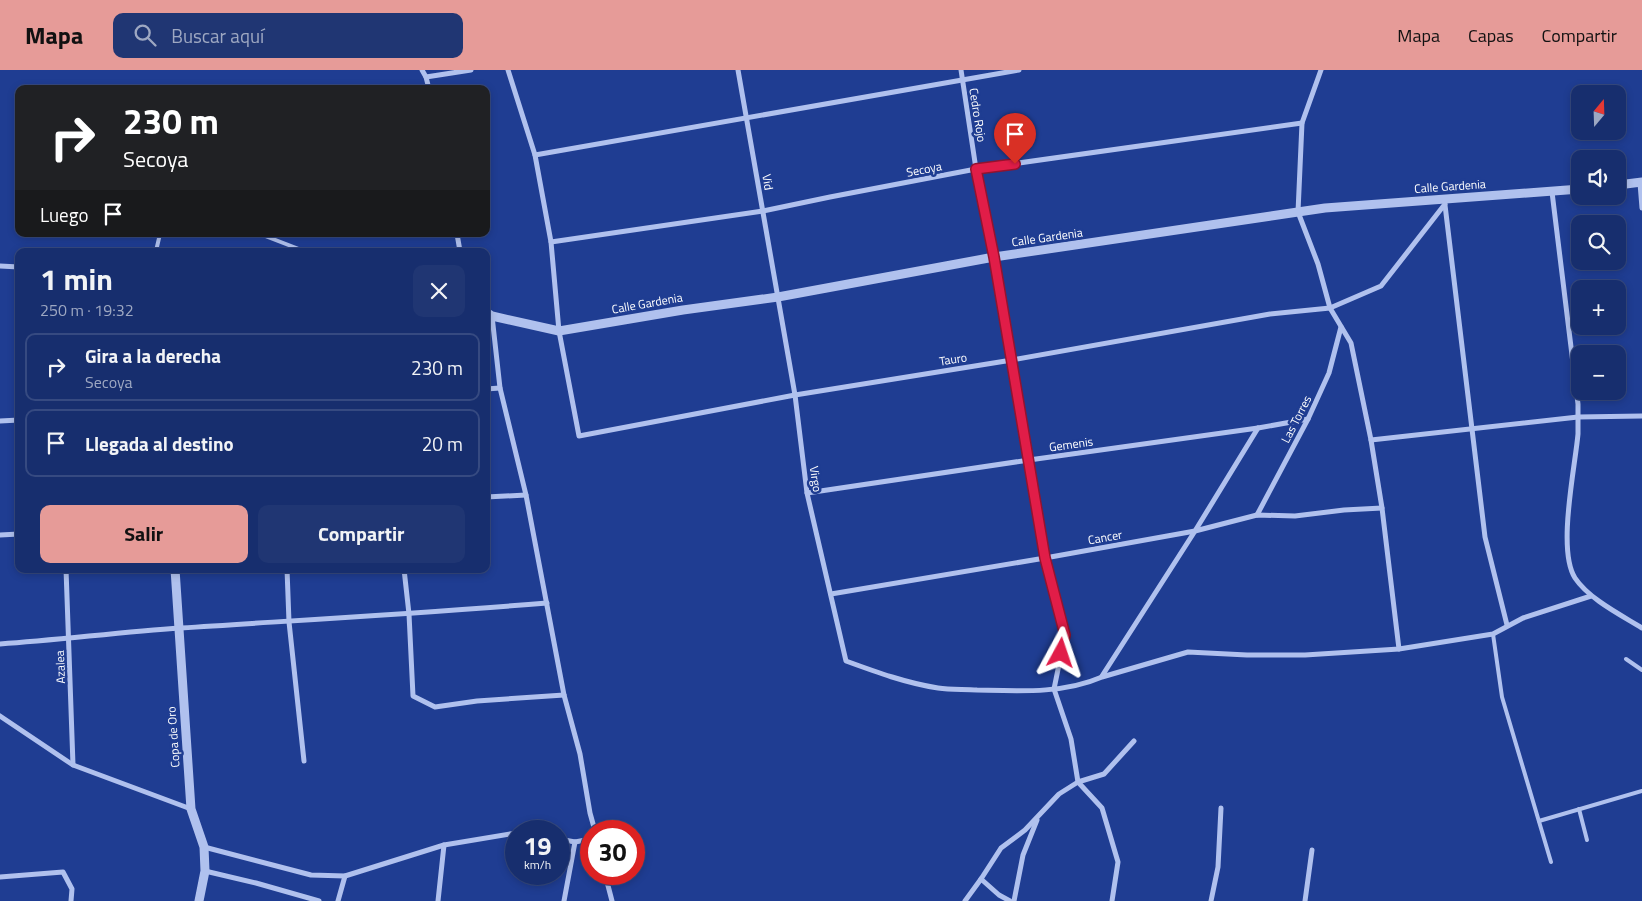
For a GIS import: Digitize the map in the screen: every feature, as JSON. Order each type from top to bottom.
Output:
[{"type":"street","points":[[422,70],[427,85]]},
{"type":"street","points":[[426,77],[470,70]]},
{"type":"street","points":[[508,70],[535,155],[551,242],[559,331]]},
{"type":"street","name":"Vid","points":[[738,70],[778,297]]},
{"type":"street","name":"Cedro Rojo","points":[[961,70],[976,169],[994,257],[1045,558],[1065,635],[1054,690]]},
{"type":"street","points":[[535,155],[1019,70]]},
{"type":"street","points":[[1321,70],[1302,123],[1298,212],[1318,264],[1330,308],[1351,343],[1372,440],[1399,649]]},
{"type":"street","name":"Secoya","points":[[551,242],[763,212],[976,169],[1302,123]]},
{"type":"street","points":[[1626,184],[1641,182],[1642,208]]},
{"type":"street","name":"Calle Gardenia","points":[[490,314],[559,331],[683,310],[778,297],[994,257],[1325,208],[1445,202],[1571,190]]},
{"type":"street","points":[[1552,192],[1577,387],[1578,432],[1566,538],[1568,561],[1575,578],[1591,596],[1642,628]]},
{"type":"street","points":[[1330,308],[1381,286],[1445,202]]},
{"type":"street","points":[[1445,202],[1485,537],[1508,625]]},
{"type":"street","points":[[0,266],[15,267]]},
{"type":"street","name":"Virgo","points":[[778,297],[795,395],[807,493],[846,662],[890,678],[940,688],[1054,690]]},
{"type":"street","name":"Tauro","points":[[559,331],[579,436],[795,395],[1012,360],[1270,314],[1330,308]]},
{"type":"street","points":[[490,321],[500,388],[526,495],[564,694],[580,754],[592,820]]},
{"type":"street","name":"Las Torres","points":[[1257,515],[1308,419],[1329,373],[1341,327]]},
{"type":"street","points":[[490,389],[500,388]]},
{"type":"street","points":[[1372,440],[1578,417],[1642,416]]},
{"type":"street","name":"Gemenis","points":[[807,493],[1258,428],[1308,419]]},
{"type":"street","points":[[0,421],[15,420]]},
{"type":"street","points":[[1102,676],[1195,531],[1258,428]]},
{"type":"street","points":[[490,497],[526,495]]},
{"type":"street","name":"Cancer","points":[[831,594],[1195,531],[1257,515],[1295,516],[1382,508]]},
{"type":"street","points":[[0,535],[15,534]]},
{"type":"street","name":"Azalea","points":[[66,573],[73,764]]},
{"type":"street","name":"Copa de Oro","points":[[175,573],[191,809],[204,847],[205,871],[199,901]]},
{"type":"street","points":[[288,573],[289,622],[304,761]]},
{"type":"street","points":[[404,573],[409,614],[413,696],[435,707],[477,701],[564,694]]},
{"type":"street","points":[[1112,901],[1118,862],[1102,808],[1078,782],[1071,739],[1054,690],[1089,682],[1102,676],[1188,652],[1305,655],[1399,649],[1493,634],[1523,618],[1591,596]]},
{"type":"street","points":[[0,644],[69,640],[179,628],[409,614],[546,603]]},
{"type":"street","points":[[0,716],[73,764],[191,809]]},
{"type":"street","points":[[965,901],[1001,848],[1025,830],[1059,794],[1078,782],[1104,774],[1134,741]]},
{"type":"street","points":[[1211,901],[1218,867],[1221,808]]},
{"type":"street","points":[[981,879],[999,895],[1012,901],[1023,856],[1039,814]]},
{"type":"street","points":[[204,847],[311,875],[345,876],[444,845],[505,836]]},
{"type":"street","points":[[570,841],[580,841]]},
{"type":"street","points":[[564,901],[575,842]]},
{"type":"street","points":[[438,901],[444,845]]},
{"type":"street","points":[[1305,901],[1312,850]]},
{"type":"street","points":[[205,871],[318,901]]},
{"type":"street","points":[[0,877],[63,872],[72,889],[70,901]]},
{"type":"street","points":[[338,901],[345,876]]},
{"type":"street","points":[[608,885],[612,901]]},
{"type":"lane","points":[[268,237],[296,248]]},
{"type":"lane","points":[[1493,634],[1502,697],[1551,862]]},
{"type":"lane","points":[[1626,659],[1642,670]]},
{"type":"lane","points":[[1539,821],[1642,791]]},
{"type":"lane","points":[[1579,809],[1587,840]]},
{"type":"route","points":[[1015,164],[976,169],[994,257],[1045,558],[1065,635],[1061,653]]}]
